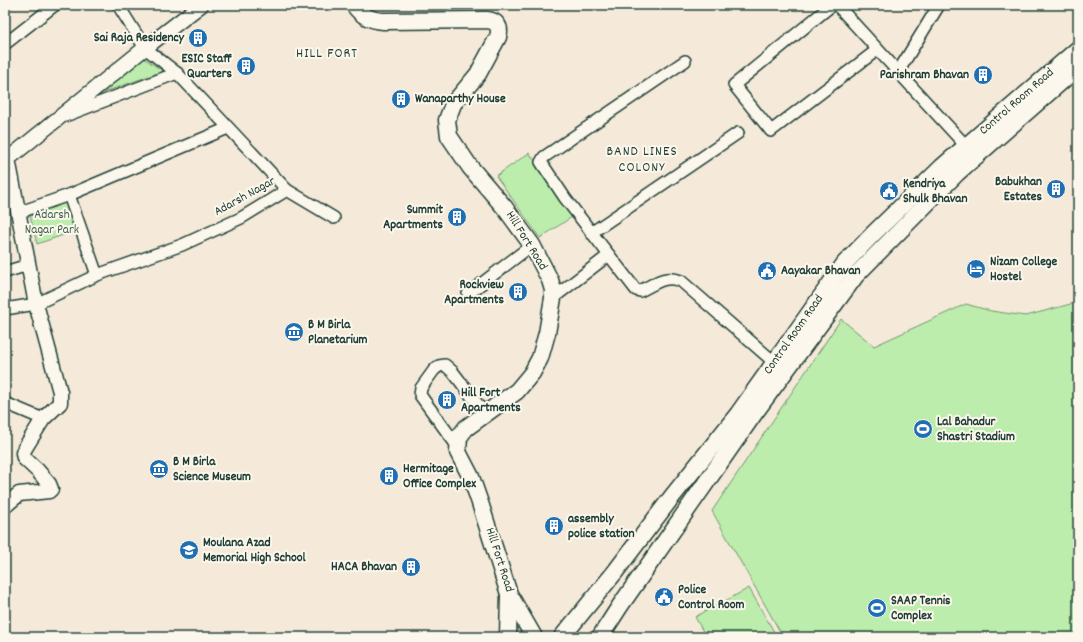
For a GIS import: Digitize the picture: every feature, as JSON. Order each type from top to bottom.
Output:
[{"type":"main road","name":"Hill Fort Road","points":[[354,5],[363,15],[371,20],[487,20],[493,21],[497,24],[499,32],[492,50],[478,74],[453,104],[447,120],[449,136],[470,167],[505,208],[532,245],[550,280],[553,290],[553,298],[548,333],[540,358],[532,372],[517,391],[466,428],[459,437],[458,452],[471,477],[509,594],[534,637]]},
{"type":"main road","name":"Control Room Road","points":[[600,637],[633,586],[752,417],[842,281],[845,263],[942,166],[1078,49]]},
{"type":"main road","name":"Control Room Road","points":[[562,637],[615,572],[671,498],[738,414],[774,362],[842,281],[856,275],[957,173],[1071,79],[1078,67]]},
{"type":"main road","points":[[508,637],[509,594]]},
{"type":"street","points":[[5,44],[55,5]]},
{"type":"street","name":"Adarsh Nagar","points":[[5,309],[36,304],[97,275],[182,245],[241,218],[287,190],[177,73],[145,48],[118,5]]},
{"type":"street","points":[[5,506],[19,494],[49,491],[49,484],[38,470],[24,458],[23,453],[43,419],[60,403],[60,392],[36,304],[6,158],[201,5]]},
{"type":"street","points":[[832,5],[734,85],[771,131],[877,50]]},
{"type":"street","points":[[837,5],[966,146]]},
{"type":"street","points":[[898,72],[939,5]]},
{"type":"street","points":[[685,62],[541,162],[591,233],[636,290],[640,290],[664,279],[673,278],[681,281],[774,362]]},
{"type":"street","points":[[56,120],[177,73]]},
{"type":"street","points":[[18,216],[23,211],[69,195],[228,128]]},
{"type":"street","points":[[591,233],[738,133]]},
{"type":"street","points":[[287,190],[334,218]]},
{"type":"street","points":[[69,195],[97,275]]},
{"type":"street","points":[[468,294],[532,245]]},
{"type":"street","points":[[553,298],[609,255]]},
{"type":"street","points":[[5,272],[28,265]]},
{"type":"street","points":[[458,447],[420,395],[421,388],[434,370],[439,366],[445,365],[453,372],[485,414]]},
{"type":"street","points":[[5,403],[43,419]]},
{"type":"green space","points":[[139,55],[163,71],[91,97]]},
{"type":"green space","points":[[529,153],[575,215],[540,238],[496,176]]},
{"type":"green space","name":"Adarsh Nagar Park","points":[[65,201],[75,231],[37,244],[30,216]]},
{"type":"green space","name":"Lal Bahadur Shastri Stadium","points":[[1078,302],[1078,637],[783,637],[712,511],[841,319],[874,346],[966,304],[991,311],[1026,316]]},
{"type":"green space","points":[[749,588],[777,637],[706,637],[695,617]]},
{"type":"place","name":"Sai Raja Residency","points":[[198,38]]},
{"type":"place","name":"ESIC Staff Quarters","points":[[246,66]]},
{"type":"place","name":"Parishram Bhavan","points":[[983,75]]},
{"type":"place","name":"Wanaparthy House","points":[[401,99]]},
{"type":"place","name":"Babukhan Estates","points":[[1056,189]]},
{"type":"place","name":"Kendriya Shulk Bhavan","points":[[889,191]]},
{"type":"place","name":"Summit Apartments","points":[[457,217]]},
{"type":"place","name":"Nizam College Hostel","points":[[976,269]]},
{"type":"place","name":"Aayakar Bhavan","points":[[767,271]]},
{"type":"place","name":"Rockview Apartments","points":[[518,292]]},
{"type":"place","name":"B M Birla Planetarium","points":[[294,332]]},
{"type":"place","name":"Hill Fort Apartments","points":[[447,400]]},
{"type":"place","name":"Lal Bahadur Shastri Stadium","points":[[923,429]]},
{"type":"place","name":"B M Birla Science Museum","points":[[159,469]]},
{"type":"place","name":"Hermitage Office Complex","points":[[389,476]]},
{"type":"place","name":"assembly police station","points":[[554,526]]},
{"type":"place","name":"Moulana Azad Memorial High School","points":[[189,550]]},
{"type":"place","name":"HACA Bhavan","points":[[411,567]]},
{"type":"place","name":"Police Control Room","points":[[664,597]]},
{"type":"place","name":"SAAP Tennis Complex","points":[[877,608]]},
{"type":"district","name":"HILL FORT","points":[[327,54]]},
{"type":"district","name":"BAND LINES COLONY","points":[[642,160]]}]
